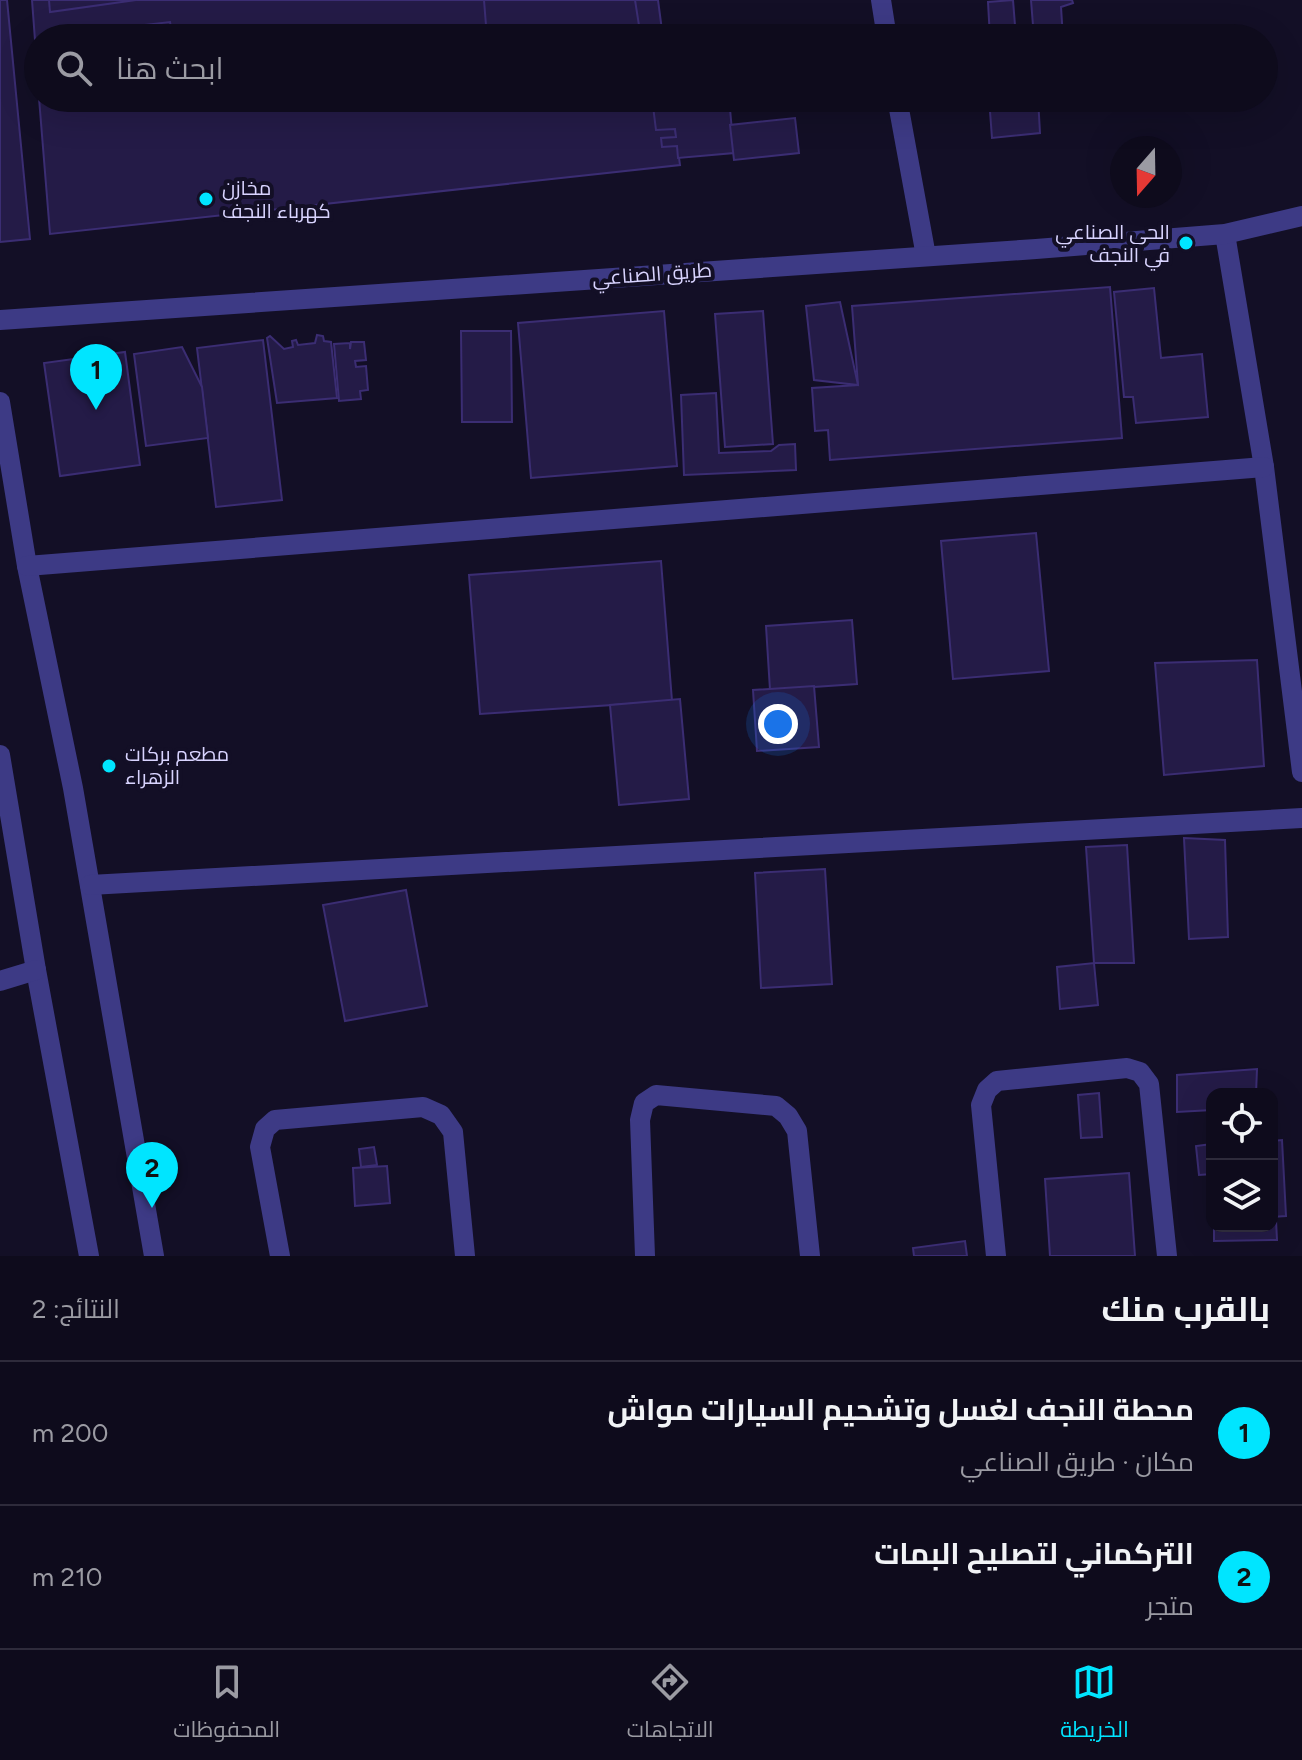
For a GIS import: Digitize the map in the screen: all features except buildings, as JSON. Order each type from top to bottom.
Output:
[{"type":"street","points":[[881,0],[885,24]]},
{"type":"street","points":[[900,112],[926,256]]},
{"type":"street","name":"طريق الصناعي","points":[[0,320],[1225,234],[1302,216]]},
{"type":"street","points":[[1225,234],[1264,467],[1302,772]]},
{"type":"street","points":[[0,402],[27,566],[90,885],[154,1256]]},
{"type":"street","points":[[27,566],[1264,467]]},
{"type":"street","points":[[0,755],[3,790],[89,1256]]},
{"type":"street","points":[[90,885],[1302,818]]},
{"type":"street","points":[[0,981],[36,970]]},
{"type":"street","points":[[996,1256],[981,1105],[987,1090],[997,1081],[1127,1068],[1140,1072],[1149,1084],[1167,1256]]},
{"type":"street","points":[[645,1256],[640,1120],[644,1103],[656,1095],[776,1106],[788,1116],[797,1131],[810,1256]]},
{"type":"street","points":[[280,1256],[260,1147],[265,1129],[275,1120],[423,1107],[441,1115],[453,1132],[465,1256]]},
{"type":"place","name":"مخازن كهرباء النجف","points":[[206,199]]},
{"type":"place","name":"الحي الصناعي في النجف","points":[[1186,243]]},
{"type":"place","name":"محطة النجف لغسل وتشحيم السيارات مواش","points":[[96,410]]},
{"type":"place","name":"مطعم بركات الزهراء","points":[[109,766]]},
{"type":"place","name":"التركماني لتصليح البمات","points":[[152,1208]]}]
